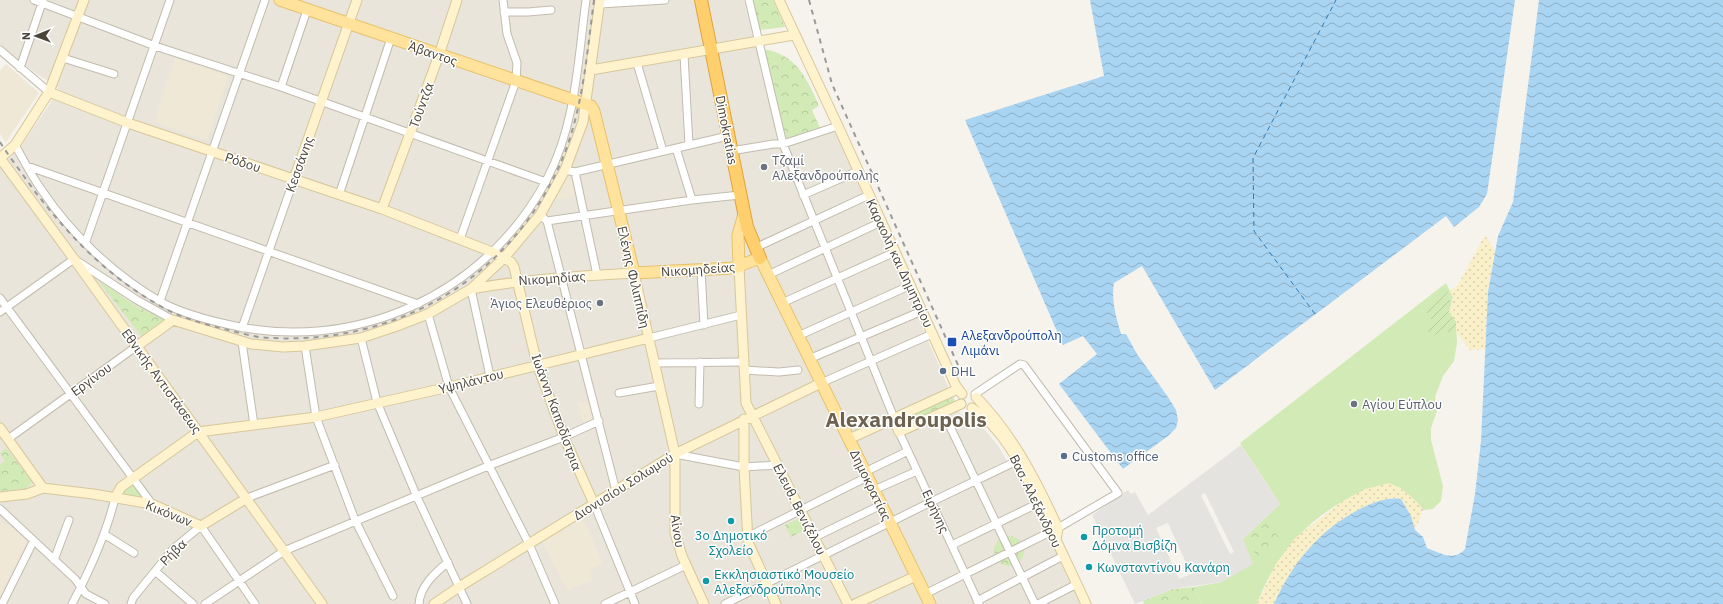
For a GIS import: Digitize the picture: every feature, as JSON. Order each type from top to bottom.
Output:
[{"type":"highway","name":"Dimokratias","points":[[701,0],[748,232],[758,253]]},
{"type":"main road","name":"Άβαντος","points":[[280,0],[516,82],[586,104]]},
{"type":"main road","name":"Ελένης Φιλιππίδη","points":[[586,104],[591,106],[594,111],[634,274]]},
{"type":"main road","points":[[739,267],[738,236],[744,214]]},
{"type":"main road","name":"Νικομηδείας","points":[[634,274],[739,267],[758,253]]},
{"type":"main road","name":"Δημοκρατίας","points":[[758,253],[928,599]]},
{"type":"street","points":[[34,0],[154,46],[281,87],[546,182]]},
{"type":"street","points":[[0,158],[15,144],[49,92],[84,0]]},
{"type":"street","points":[[85,244],[170,0]]},
{"type":"street","points":[[160,301],[265,0]]},
{"type":"street","name":"Κεσσάνης","points":[[242,328],[357,0]]},
{"type":"street","name":"Τούντζα","points":[[382,209],[411,134],[457,0]]},
{"type":"street","points":[[460,239],[516,82],[517,63],[506,34],[504,0]]},
{"type":"street","points":[[0,312],[74,259],[137,300],[173,320],[242,342],[272,346],[305,346],[361,338],[428,314],[471,289],[498,255],[546,182],[562,144],[573,100],[586,0]]},
{"type":"street","points":[[15,144],[42,191],[85,244],[120,273],[160,301],[194,315],[242,328],[280,333],[352,326],[393,315],[441,292],[498,255],[540,215],[565,170],[580,133],[586,104],[600,2],[665,0]]},
{"type":"street","points":[[749,0],[757,41],[783,144],[894,418]]},
{"type":"street","name":"Καραολή και Δημητρίου","points":[[779,0],[960,392]]},
{"type":"street","points":[[20,68],[42,2]]},
{"type":"street","points":[[281,87],[308,10]]},
{"type":"street","points":[[504,12],[552,10]]},
{"type":"street","points":[[591,70],[794,35]]},
{"type":"street","points":[[339,195],[390,38]]},
{"type":"street","name":"Ρόδου","points":[[0,50],[49,92],[128,123],[382,209],[498,255]]},
{"type":"street","points":[[684,55],[689,145]]},
{"type":"street","points":[[63,58],[114,74]]},
{"type":"street","points":[[637,63],[663,151]]},
{"type":"street","points":[[731,151],[773,144],[783,144],[838,126]]},
{"type":"street","points":[[565,170],[575,172],[607,163],[728,136]]},
{"type":"street","points":[[676,148],[692,200]]},
{"type":"street","name":"Εθνικής Αντιστάσεως","points":[[0,158],[247,498],[322,604]]},
{"type":"street","points":[[27,166],[418,304]]},
{"type":"street","points":[[803,195],[858,171]]},
{"type":"street","points":[[575,172],[597,275]]},
{"type":"street","points":[[547,221],[692,200],[740,195]]},
{"type":"street","points":[[758,253],[813,220],[869,195]]},
{"type":"street","points":[[540,215],[547,221],[616,491]]},
{"type":"street","points":[[768,275],[881,222]]},
{"type":"street","points":[[782,303],[895,252]]},
{"type":"street","name":"Ιωάννη Καποδίστρια","points":[[498,255],[512,264],[518,281],[537,364],[564,437],[594,504]]},
{"type":"street","points":[[739,267],[745,400],[748,417],[744,467],[747,537],[750,550],[776,604]]},
{"type":"street","points":[[701,270],[704,325]]},
{"type":"street","name":"Νικομηδίας","points":[[471,289],[518,281],[562,276],[634,274]]},
{"type":"street","name":"Ελένης Φιλιππίδη","points":[[634,274],[675,454]]},
{"type":"street","points":[[798,336],[911,286]]},
{"type":"street","points":[[471,289],[490,376]]},
{"type":"street","points":[[0,298],[152,504]]},
{"type":"street","points":[[809,359],[922,311]]},
{"type":"street","points":[[428,314],[449,387],[529,544],[555,604]]},
{"type":"street","name":"Υψηλάντου","points":[[198,432],[316,417],[377,402],[449,387],[537,364],[741,315]]},
{"type":"street","name":"Εργίνου","points":[[8,439],[173,320]]},
{"type":"street","points":[[821,383],[932,334]]},
{"type":"street","points":[[361,338],[377,402],[417,497],[467,604]]},
{"type":"street","points":[[242,342],[254,425]]},
{"type":"street","points":[[305,346],[316,417],[355,520],[393,596]]},
{"type":"street","points":[[699,404],[700,362]]},
{"type":"street","points":[[654,363],[700,362],[744,366],[779,372],[798,370]]},
{"type":"street","points":[[928,599],[965,574],[1010,552],[1055,533],[1118,492],[1023,364],[1020,364],[976,396]]},
{"type":"street","name":"Διονυσίου Σολωμού","points":[[434,604],[459,587],[675,454],[748,417],[821,383]]},
{"type":"street","points":[[619,393],[659,386]]},
{"type":"street","points":[[849,439],[894,418],[960,392],[970,392],[976,396],[977,402],[972,408],[964,408],[961,404],[960,392]]},
{"type":"street","name":"Βασ. Αλεξάνδρου","points":[[976,396],[998,420],[1020,460],[1055,533],[1063,556],[1086,604]]},
{"type":"street","points":[[899,432],[961,404]]},
{"type":"street","name":"Βασ. Αλεξάνδρου","points":[[972,408],[983,416],[996,429],[1020,460],[1038,503],[1055,533]]},
{"type":"street","points":[[943,412],[1022,578],[1036,604],[1077,584]]},
{"type":"street","name":"Ελευθ. Βενιζέλου","points":[[748,417],[778,465],[848,604]]},
{"type":"street","name":"Ειρήνης","points":[[894,418],[899,432],[978,602]]},
{"type":"street","points":[[205,604],[284,551],[355,520],[417,497],[488,466],[564,437],[599,421]]},
{"type":"street","points":[[0,428],[43,488]]},
{"type":"street","points":[[72,604],[104,534],[115,498],[120,488],[198,432]]},
{"type":"street","points":[[747,537],[802,511],[908,451]]},
{"type":"street","points":[[675,454],[744,467],[778,465]]},
{"type":"street","name":"Αίνου","points":[[675,454],[676,533],[686,565],[704,604]]},
{"type":"street","points":[[725,604],[975,480],[1020,460]]},
{"type":"street","points":[[247,498],[335,465]]},
{"type":"street","points":[[874,490],[917,471]]},
{"type":"street","name":"Κικόνων","points":[[0,497],[31,494],[43,488],[152,504],[201,526],[255,604]]},
{"type":"street","name":"Ρήβα","points":[[131,604],[133,598],[173,549],[201,526],[247,498]]},
{"type":"street","points":[[952,545],[1038,503]]},
{"type":"street","points":[[594,504],[636,604]]},
{"type":"street","points":[[815,537],[881,505]]},
{"type":"street","points":[[0,509],[33,542],[75,579],[88,596],[105,604]]},
{"type":"street","points":[[54,560],[69,520]]},
{"type":"street","points":[[104,534],[134,553]]},
{"type":"street","points":[[2,604],[33,542]]},
{"type":"street","points":[[978,602],[1063,556]]},
{"type":"street","points":[[419,604],[419,598],[431,576],[448,562]]},
{"type":"street","points":[[605,604],[686,565]]},
{"type":"street","points":[[155,571],[193,604]]},
{"type":"street","points":[[855,604],[916,576]]},
{"type":"shaded area","points":[[0,0],[744,0],[781,148],[836,129],[960,414],[976,419],[999,447],[1011,469],[1015,468],[1083,604],[0,604],[0,166],[19,149],[51,102],[58,87],[38,75],[0,45]]},
{"type":"shaded area","points":[[175,58],[228,76],[207,141],[155,122]]},
{"type":"shaded area","points":[[6,64],[39,93],[6,142],[0,134],[0,71]]},
{"type":"shaded area","points":[[564,176],[572,178],[575,196],[549,201]]},
{"type":"shaded area","points":[[589,400],[595,420],[583,423],[578,403]]},
{"type":"shaded area","points":[[1241,445],[1280,504],[1243,539],[1253,564],[1222,582],[1173,589],[1135,604],[1092,515],[1128,490],[1131,494],[1135,492],[1148,515]],"holes":[[[1205,493],[1234,552],[1230,554],[1201,495]],[[1168,523],[1191,574],[1179,579],[1156,528]]]},
{"type":"shaded area","points":[[579,509],[603,564],[589,570],[592,580],[567,591],[539,535]]},
{"type":"shaded area","points":[[0,521],[15,530],[27,542],[0,596]]},
{"type":"green space","points":[[752,0],[773,0],[785,27],[759,30]]},
{"type":"green space","points":[[763,49],[784,56],[799,69],[805,77],[819,106],[812,110],[820,128],[785,139]]},
{"type":"green space","points":[[97,279],[134,305],[164,320],[142,337]]},
{"type":"green space","points":[[1446,283],[1453,297],[1449,314],[1456,322],[1457,343],[1454,361],[1443,376],[1435,397],[1437,411],[1431,428],[1431,440],[1443,486],[1441,501],[1433,509],[1423,510],[1417,502],[1399,487],[1361,495],[1342,502],[1314,521],[1290,545],[1271,573],[1257,604],[1202,604],[1194,587],[1222,582],[1243,539],[1280,504],[1240,443]]},
{"type":"green space","points":[[1448,292],[1450,301],[1445,306],[1456,322],[1456,330],[1431,336],[1427,329],[1433,322],[1425,310]]},
{"type":"green space","points":[[951,396],[954,398],[955,404],[909,424],[902,422],[903,418]]},
{"type":"green space","points":[[6,448],[32,482],[26,489],[0,491],[0,464],[5,461],[0,453]]},
{"type":"green space","points":[[132,483],[145,498],[119,496],[122,490]]},
{"type":"green space","points":[[800,518],[805,530],[791,537],[785,525]]},
{"type":"green space","points":[[1266,523],[1279,537],[1257,558],[1248,538]]},
{"type":"green space","points":[[1009,536],[1020,540],[1024,551],[1020,562],[1009,566],[998,562],[994,551],[998,540]]},
{"type":"green space","points":[[1194,587],[1202,604],[1144,604],[1143,601],[1173,589]]},
{"type":"sand","points":[[1485,235],[1495,251],[1488,289],[1485,349],[1470,350],[1456,332],[1456,322],[1449,314],[1453,297],[1450,291],[1458,285]]},
{"type":"sand","points":[[1389,483],[1408,494],[1423,510],[1415,530],[1411,516],[1401,499],[1393,498],[1372,503],[1284,584],[1274,604],[1257,604],[1276,564],[1295,538],[1343,501],[1365,489]]},
{"type":"water","points":[[1090,0],[1515,0],[1487,194],[1479,207],[1454,227],[1446,216],[1215,390],[1142,266],[1114,283],[1114,302],[1121,334],[1126,334],[1137,354],[1168,397],[1176,410],[1178,420],[1176,428],[1168,436],[1123,469],[1059,384],[1097,354],[1083,336],[1063,345],[965,120],[1104,76]]},
{"type":"water","points":[[1539,0],[1723,0],[1723,604],[1274,604],[1290,574],[1309,548],[1333,526],[1347,516],[1381,500],[1401,499],[1411,516],[1415,530],[1423,537],[1427,548],[1452,556],[1461,553],[1465,549],[1475,494],[1481,441],[1488,292],[1498,236],[1513,202]]},
{"type":"ferry route","points":[[1315,314],[1254,231],[1253,158],[1336,0]]},
{"type":"railway","points":[[0,142],[33,189],[76,240],[124,283],[162,307],[178,315],[196,321],[252,336],[271,338],[315,337],[358,331],[398,319],[436,301],[471,278],[502,250],[530,217],[553,179],[571,136],[577,114],[585,69],[594,0]]},
{"type":"railway","points":[[809,0],[832,84],[958,365]]},
{"type":"place","name":"Tζαμί Αλεξανδρούπολης","points":[[764,167]]},
{"type":"place","name":"Άγιος Ελευθέριος","points":[[600,303]]},
{"type":"place","name":"Αλεξανδρούπολη Λιμάνι","points":[[952,342]]},
{"type":"place","name":"DHL","points":[[943,371]]},
{"type":"place","name":"Αγίου Εύπλου","points":[[1354,404]]},
{"type":"place","name":"Customs office","points":[[1064,456]]},
{"type":"place","name":"3ο Δημοτικό Σχολείο","points":[[731,521]]},
{"type":"place","name":"Προτομή Δόμνα Βισβίζη","points":[[1084,537]]},
{"type":"place","name":"Κωνσταντίνου Κανάρη","points":[[1089,567]]},
{"type":"place","name":"Εκκλησιαστικό Μουσείο Αλεξανδρούπολης","points":[[706,581]]},
{"type":"district","name":"Alexandroupolis","points":[[906,420]]}]
